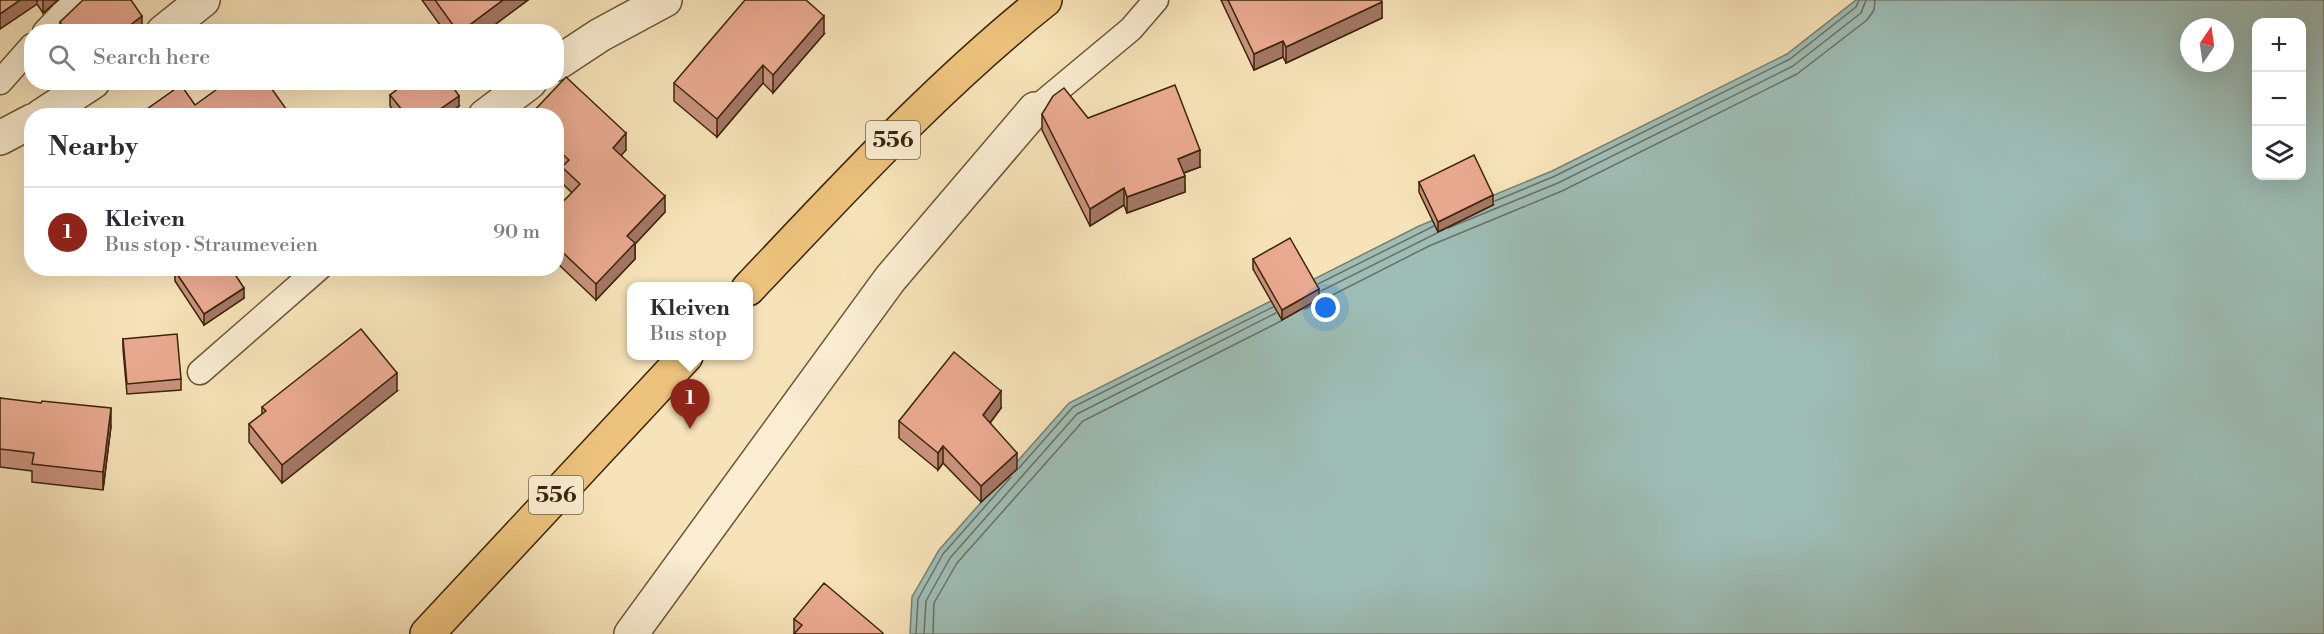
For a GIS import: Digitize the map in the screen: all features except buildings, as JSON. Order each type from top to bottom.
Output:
[{"type":"main road","name":"556","points":[[753,284],[848,184],[932,102],[1045,0]]},
{"type":"main road","name":"556","points":[[427,634],[682,360]]},
{"type":"street","points":[[174,24],[203,0]]},
{"type":"street","points":[[564,59],[600,35],[665,0]]},
{"type":"street","points":[[53,108],[81,90]]},
{"type":"street","points":[[496,108],[519,90]]},
{"type":"street","points":[[631,634],[890,279],[1035,109]]},
{"type":"street","points":[[0,138],[24,125]]},
{"type":"lane","points":[[53,24],[80,0]]},
{"type":"lane","points":[[1035,109],[1131,29],[1156,0]]},
{"type":"lane","points":[[0,82],[24,55]]},
{"type":"lane","points":[[200,372],[310,276]]},
{"type":"water","points":[[1856,0],[2324,0],[2324,634],[910,634],[912,597],[939,550],[1069,403],[1419,226],[1552,171],[1787,54]]},
{"type":"place","name":"Kleiven","points":[[690,429]]}]
